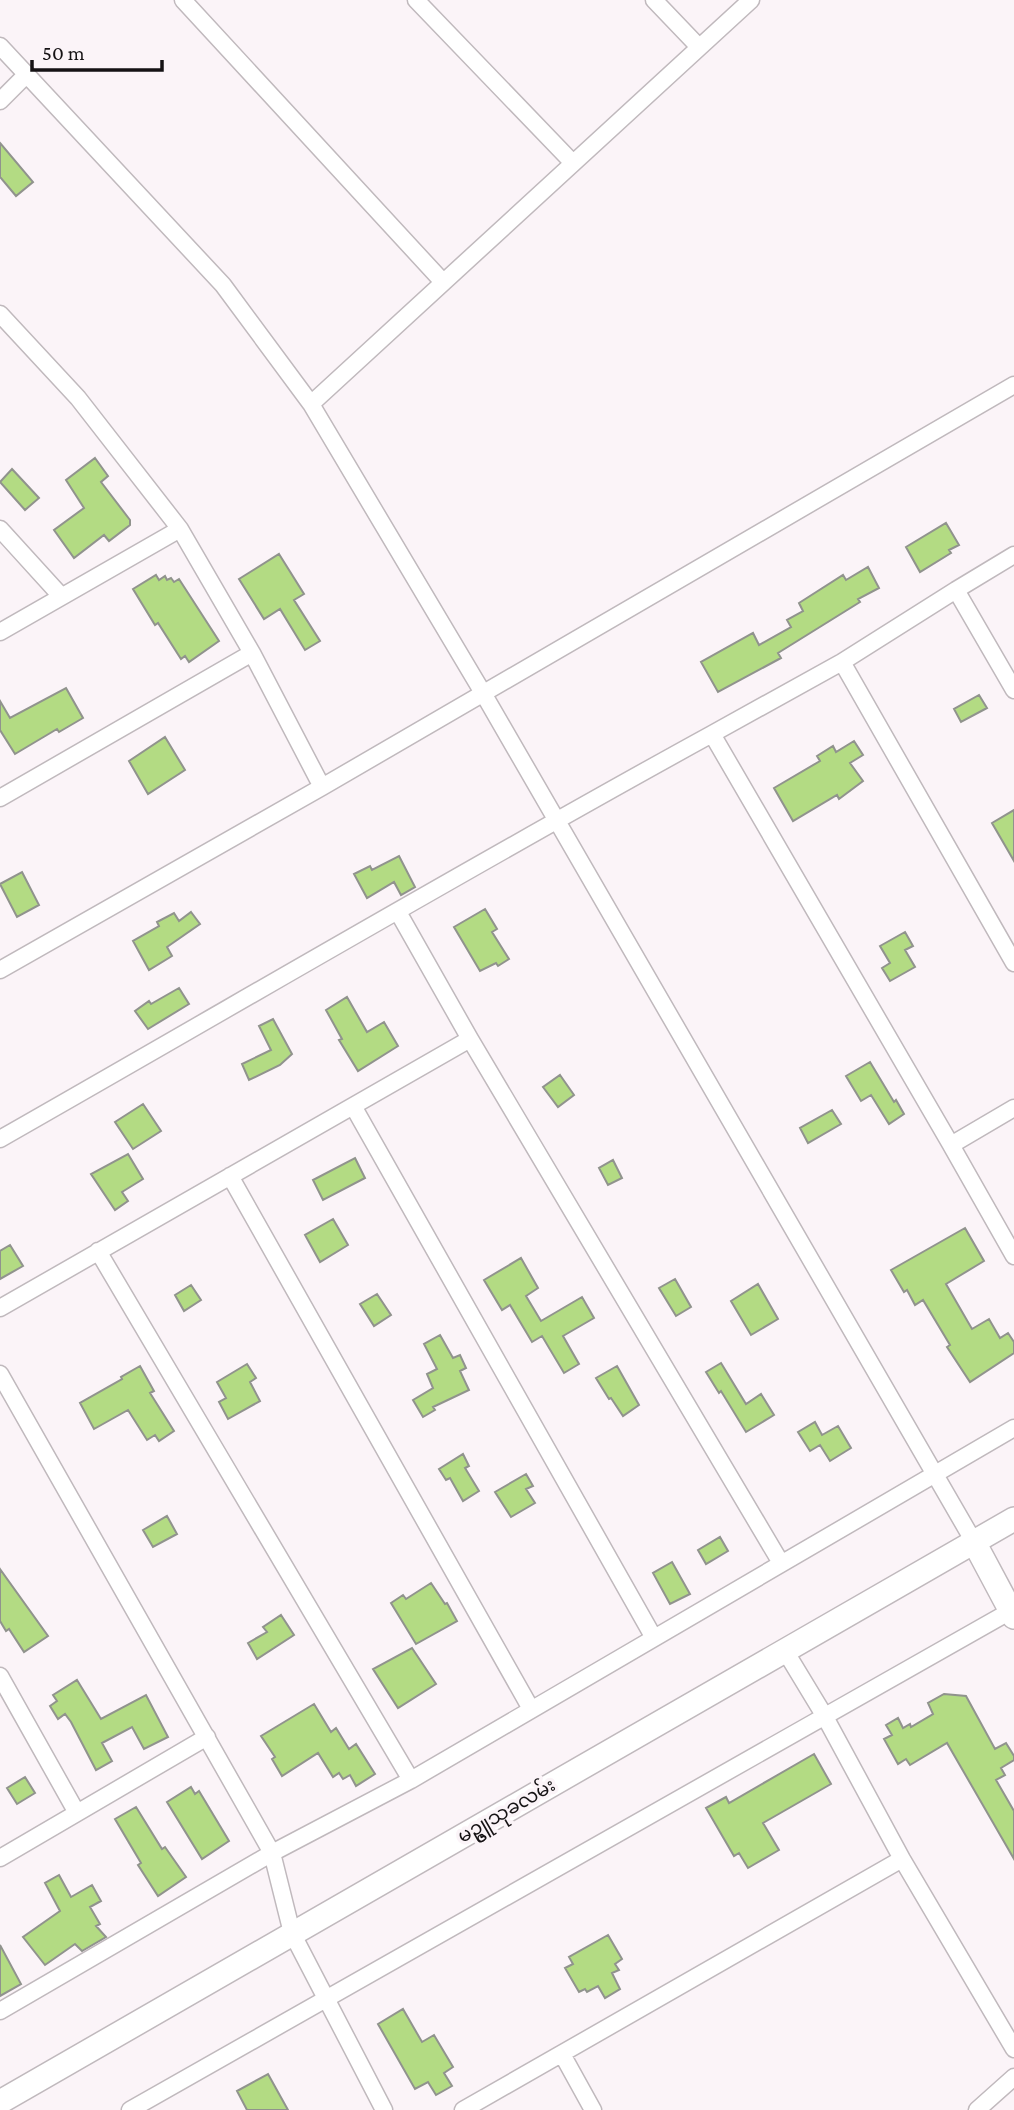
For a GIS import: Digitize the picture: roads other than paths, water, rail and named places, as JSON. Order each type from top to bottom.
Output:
[{"type":"street","points":[[183,0],[443,282]]},
{"type":"street","points":[[416,0],[572,162]]},
{"type":"street","points":[[654,0],[699,47]]},
{"type":"street","points":[[312,404],[751,0]]},
{"type":"street","points":[[0,46],[223,285],[312,404],[483,693],[1013,1612],[824,1715],[130,2110]]},
{"type":"street","points":[[0,101],[27,74]]},
{"type":"street","points":[[0,314],[78,398],[180,529],[252,653],[322,787]]},
{"type":"street","points":[[0,970],[322,787],[1014,385]]},
{"type":"street","points":[[0,529],[61,596]]},
{"type":"street","points":[[0,632],[180,529]]},
{"type":"street","points":[[0,1139],[556,819],[842,662],[1014,555]]},
{"type":"street","points":[[956,590],[1014,690]]},
{"type":"street","points":[[0,798],[252,653]]},
{"type":"street","points":[[842,662],[1014,963]]},
{"type":"street","points":[[712,734],[1014,1256]]},
{"type":"street","points":[[398,912],[470,1039],[781,1563]]},
{"type":"street","points":[[0,1308],[470,1039]]},
{"type":"street","points":[[353,1106],[654,1638]]},
{"type":"street","points":[[951,1146],[1014,1108]]},
{"type":"street","points":[[230,1176],[531,1709]]},
{"type":"street","points":[[98,1251],[411,1780]]},
{"type":"street","points":[[0,1374],[272,1853],[292,1933],[384,2110]]},
{"type":"street","points":[[0,2011],[272,1853],[411,1780],[1014,1428]]},
{"type":"street","name":"မဥ္ဇူသုခလမ်း","points":[[0,2102],[1014,1519]]},
{"type":"street","points":[[784,1649],[824,1715],[902,1859],[1014,2049]]},
{"type":"street","points":[[0,1676],[77,1813]]},
{"type":"street","points":[[0,1858],[207,1737]]},
{"type":"street","points":[[464,2110],[902,1859]]},
{"type":"street","points":[[562,2053],[593,2110]]},
{"type":"street","points":[[977,2110],[1014,2077]]}]
